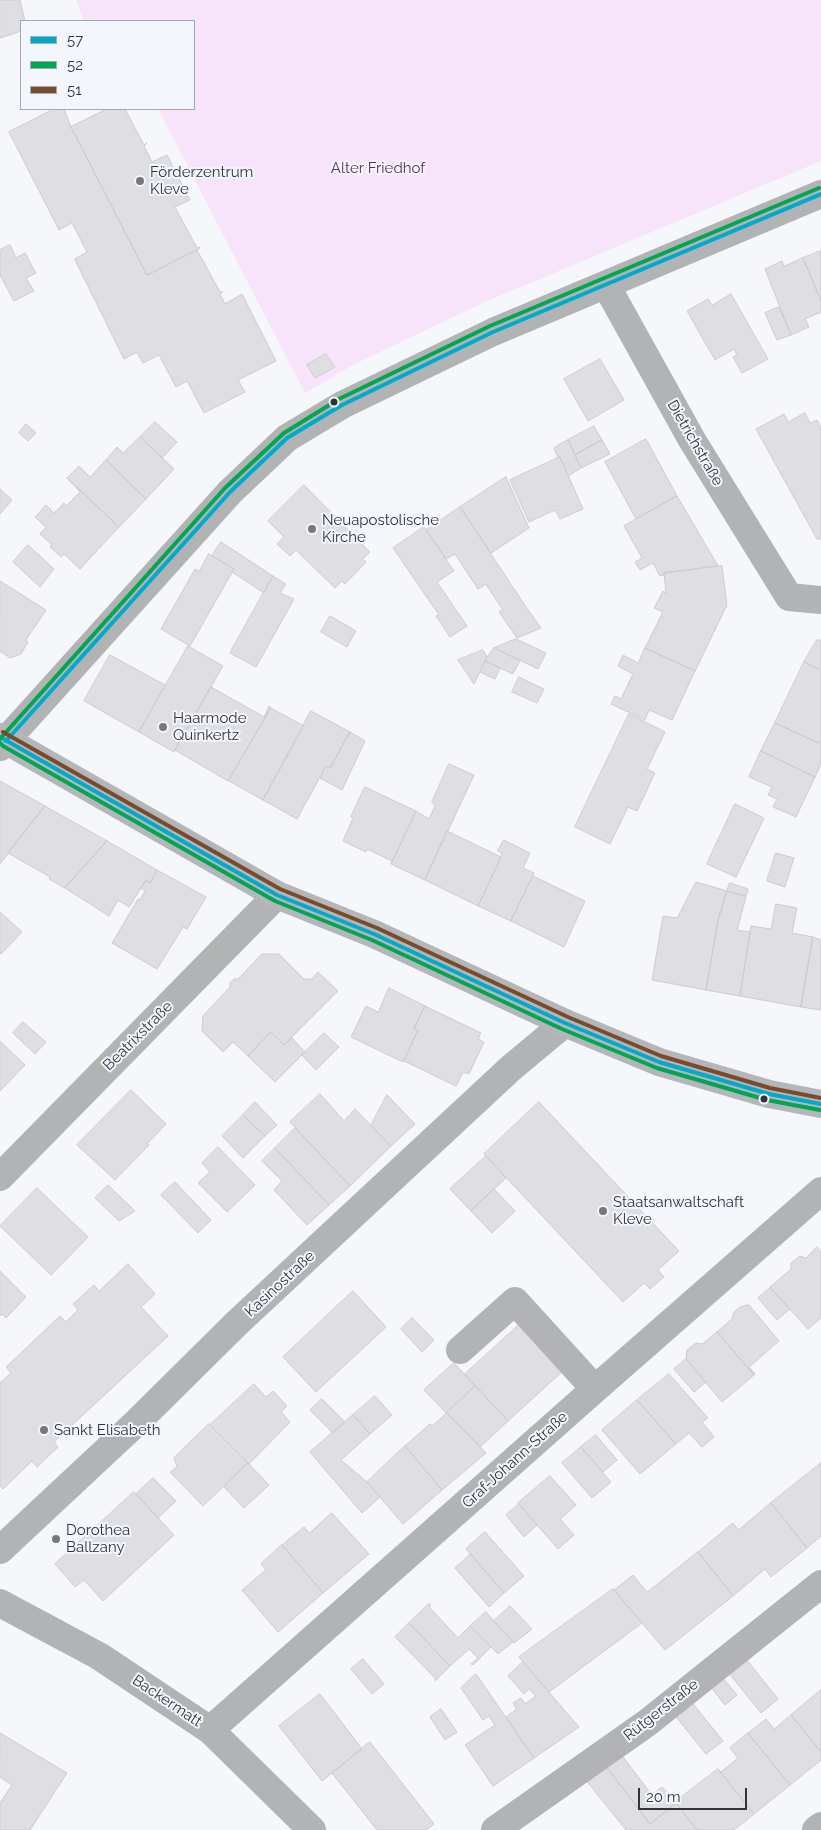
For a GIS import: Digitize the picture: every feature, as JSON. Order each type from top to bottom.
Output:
[{"type":"main road","points":[[2,742],[277,895],[374,934],[565,1023],[659,1062],[769,1094],[821,1104]]},
{"type":"street","points":[[2,742],[230,492],[287,438],[342,405],[493,332],[821,194]]},
{"type":"street","name":"Dietrichstraße","points":[[606,285],[692,440],[789,597],[821,600]]},
{"type":"street","name":"Beatrixstraße","points":[[0,1177],[277,895]]},
{"type":"street","name":"Kasinostraße","points":[[0,1550],[138,1422],[238,1322],[510,1068],[565,1023]]},
{"type":"street","name":"Graf-Johann-Straße","points":[[210,1730],[821,1191]]},
{"type":"street","points":[[460,1350],[515,1301],[595,1389]]},
{"type":"street","name":"Rütgerstraße","points":[[496,1830],[647,1723],[821,1584]]},
{"type":"street","name":"Backermatt","points":[[0,1603],[99,1656],[210,1730],[312,1830]]},
{"type":"street","points":[[816,1830],[821,1826]]},
{"type":"green space","name":"Alter Friedhof","points":[[76,0],[821,0],[821,161],[485,302],[353,365],[305,393],[159,110],[195,110],[195,20],[84,20]]},
{"type":"building","points":[[0,0],[20,0],[25,20],[20,20],[20,31],[0,38]]},
{"type":"building","points":[[52,110],[64,110],[71,127],[147,275],[197,250],[220,292],[223,292],[220,294],[225,304],[242,294],[276,361],[238,380],[245,392],[204,413],[187,381],[176,387],[159,355],[143,363],[137,352],[124,359],[75,260],[87,252],[72,223],[59,230],[9,132]]},
{"type":"building","name":"Förderzentrum Kleve","points":[[105,110],[126,110],[144,145],[147,143],[144,146],[152,162],[167,155],[190,200],[175,207],[197,248],[200,248],[147,275],[71,127]]},
{"type":"building","points":[[10,245],[16,258],[25,253],[36,273],[26,278],[34,291],[14,301],[0,275],[0,250]]},
{"type":"building","points":[[821,251],[821,301],[803,258]]},
{"type":"building","points":[[803,258],[821,301],[821,312],[805,319],[809,327],[791,335],[765,269],[782,261],[784,266]]},
{"type":"building","points":[[731,294],[768,359],[742,373],[733,357],[737,355],[734,349],[715,360],[687,311],[708,299],[712,305]]},
{"type":"building","points":[[779,307],[791,335],[777,340],[765,313]]},
{"type":"building","points":[[326,354],[335,367],[315,378],[307,365]]},
{"type":"building","points":[[600,359],[624,400],[588,421],[564,379]]},
{"type":"building","points":[[805,413],[810,423],[817,420],[821,427],[821,539],[817,539],[756,429],[784,414],[788,422]]},
{"type":"building","points":[[155,422],[177,442],[162,458],[140,437]]},
{"type":"building","points":[[26,424],[36,433],[28,441],[19,433]]},
{"type":"building","points":[[594,426],[602,440],[575,455],[568,440]]},
{"type":"building","points":[[140,437],[174,469],[146,499],[106,460],[117,447],[123,453]]},
{"type":"building","points":[[646,439],[677,496],[636,519],[605,462]]},
{"type":"building","points":[[568,440],[581,468],[568,476],[554,448]]},
{"type":"building","points":[[602,440],[610,454],[581,468],[575,455]]},
{"type":"building","points":[[560,457],[583,509],[560,519],[555,510],[529,522],[510,480]]},
{"type":"building","points":[[106,460],[146,499],[119,527],[67,478],[79,466],[90,477]]},
{"type":"building","points":[[506,477],[529,528],[491,553],[460,507]]},
{"type":"building","points":[[67,478],[119,527],[80,569],[64,554],[61,557],[50,547],[52,545],[40,534],[46,527],[35,517],[46,505],[54,513],[64,503],[66,506],[80,492]]},
{"type":"building","name":"Neuapostolische Kirche","points":[[304,485],[370,552],[363,559],[366,562],[345,584],[342,581],[335,588],[296,550],[290,556],[277,544],[284,537],[268,521]]},
{"type":"building","points":[[0,489],[12,500],[0,514]]},
{"type":"building","points":[[677,496],[718,566],[664,573],[664,575],[660,576],[653,563],[640,570],[635,562],[642,558],[624,526]]},
{"type":"building","points":[[460,507],[541,628],[517,638],[499,612],[503,610],[486,584],[478,589],[455,554],[446,559],[426,530]]},
{"type":"building","points":[[424,527],[454,571],[437,582],[467,626],[450,637],[436,616],[439,615],[393,548]]},
{"type":"building","points":[[221,542],[273,576],[264,593],[232,572],[234,569],[212,556]]},
{"type":"building","points":[[28,545],[54,569],[40,587],[13,562]]},
{"type":"building","points":[[209,554],[234,569],[190,646],[161,629],[195,569],[199,571]]},
{"type":"building","points":[[722,566],[727,607],[695,671],[645,648],[663,612],[654,608],[663,591],[666,593],[664,573]]},
{"type":"building","points":[[273,576],[286,584],[280,593],[294,599],[256,667],[230,653]]},
{"type":"building","points":[[0,581],[46,610],[26,640],[28,642],[21,654],[10,658],[0,651]]},
{"type":"building","points":[[330,616],[356,631],[347,647],[321,632]]},
{"type":"building","points":[[516,639],[546,653],[538,669],[494,648]]},
{"type":"building","points":[[817,640],[821,640],[821,670],[804,662]]},
{"type":"building","points":[[188,646],[223,666],[174,752],[139,732]]},
{"type":"building","points":[[494,648],[520,660],[513,674],[485,661]]},
{"type":"building","points":[[645,648],[695,671],[672,720],[649,710],[645,720],[611,704],[615,696],[621,699],[633,674],[618,666],[623,655],[638,663]]},
{"type":"building","points":[[483,650],[487,657],[474,684],[458,660]]},
{"type":"building","points":[[110,655],[165,685],[139,732],[84,701]]},
{"type":"building","points":[[486,661],[500,668],[495,679],[480,672]]},
{"type":"building","points":[[804,662],[821,670],[821,744],[775,723]]},
{"type":"building","points":[[519,677],[544,689],[537,703],[512,692]]},
{"type":"building","points":[[211,687],[264,717],[269,706],[271,708],[228,781],[175,750]]},
{"type":"building","points":[[271,708],[304,726],[263,800],[229,781]]},
{"type":"building","points":[[311,711],[350,732],[330,768],[326,766],[297,819],[263,800]]},
{"type":"building","points":[[629,714],[665,732],[647,769],[655,773],[637,811],[628,807],[610,844],[575,827]]},
{"type":"building","points":[[775,723],[821,744],[821,764],[815,777],[761,751]]},
{"type":"building","points":[[350,732],[365,741],[342,790],[320,778],[326,766],[330,768]]},
{"type":"building","points":[[761,751],[815,777],[796,817],[773,807],[777,799],[768,795],[772,787],[749,777]]},
{"type":"building","points":[[449,764],[474,775],[425,880],[391,864],[416,811],[429,819],[435,806],[432,802]]},
{"type":"building","points":[[0,781],[45,806],[0,864]]},
{"type":"building","points":[[365,787],[416,811],[391,864],[392,861],[367,849],[366,852],[343,841],[353,818],[351,817]]},
{"type":"building","points":[[735,804],[764,818],[736,877],[707,864]]},
{"type":"building","points":[[45,806],[107,841],[65,888],[49,879],[50,877],[8,853]]},
{"type":"building","points":[[447,831],[501,857],[478,906],[425,880]]},
{"type":"building","points":[[504,840],[530,853],[523,868],[534,873],[511,921],[478,906],[501,857],[502,853],[498,851]]},
{"type":"building","points":[[107,841],[157,870],[150,883],[146,880],[129,907],[118,900],[109,916],[65,888]]},
{"type":"building","points":[[776,853],[794,858],[785,887],[767,881]]},
{"type":"building","points":[[157,870],[206,897],[187,929],[183,927],[157,969],[112,943],[138,899],[140,900],[145,891],[141,888],[146,880],[150,883]]},
{"type":"building","points":[[533,876],[585,901],[564,947],[511,921]]},
{"type":"building","points":[[696,882],[727,891],[718,920],[706,990],[652,980],[663,916],[677,918]]},
{"type":"building","points":[[730,883],[748,889],[746,896],[727,891]]},
{"type":"building","points":[[727,891],[746,897],[737,930],[750,932],[740,996],[706,990],[718,920]]},
{"type":"building","points":[[776,904],[797,908],[792,933],[813,937],[801,1007],[740,996],[751,926],[771,929]]},
{"type":"building","points":[[0,912],[22,932],[1,954],[0,953]]},
{"type":"building","points":[[813,937],[821,940],[821,1010],[801,1007]]},
{"type":"building","points":[[262,954],[279,954],[304,979],[312,979],[318,972],[338,991],[284,1045],[271,1032],[248,1056],[233,1042],[223,1052],[202,1031],[203,1016],[230,987],[230,983],[234,979],[238,979]]},
{"type":"building","points":[[389,988],[425,1006],[414,1029],[418,1030],[403,1062],[351,1037],[366,1006],[378,1012]]},
{"type":"building","points":[[425,1006],[481,1033],[478,1039],[484,1042],[469,1074],[463,1072],[456,1086],[404,1061],[418,1030],[414,1029]]},
{"type":"building","points":[[23,1022],[46,1042],[35,1054],[13,1033]]},
{"type":"building","points":[[271,1032],[284,1045],[292,1038],[305,1052],[275,1082],[248,1056]]},
{"type":"building","points":[[324,1033],[339,1047],[316,1070],[302,1055]]},
{"type":"building","points":[[0,1041],[25,1065],[0,1091]]},
{"type":"building","points":[[131,1090],[166,1124],[147,1144],[149,1145],[115,1180],[77,1145]]},
{"type":"building","points":[[320,1094],[344,1121],[355,1109],[391,1146],[350,1186],[290,1122]]},
{"type":"building","points":[[387,1095],[415,1124],[391,1146],[371,1126]]},
{"type":"building","points":[[255,1102],[277,1125],[265,1136],[243,1115]]},
{"type":"building","points":[[539,1102],[679,1251],[658,1270],[664,1277],[650,1289],[644,1283],[623,1302],[484,1154]]},
{"type":"building","points":[[243,1115],[265,1136],[243,1158],[222,1136]]},
{"type":"building","points":[[295,1128],[350,1186],[329,1205],[275,1148]]},
{"type":"building","points":[[218,1147],[255,1185],[227,1212],[198,1183],[210,1172],[202,1163]]},
{"type":"building","points":[[275,1148],[329,1205],[307,1225],[274,1190],[282,1181],[262,1161]]},
{"type":"building","points":[[486,1156],[506,1178],[471,1211],[450,1189]]},
{"type":"building","points":[[175,1182],[211,1220],[198,1233],[161,1195]]},
{"type":"building","points":[[108,1185],[135,1211],[119,1221],[95,1198]]},
{"type":"building","points":[[37,1188],[88,1237],[51,1275],[0,1226]]},
{"type":"building","points":[[494,1189],[515,1211],[492,1233],[471,1211]]},
{"type":"building","points":[[817,1247],[821,1252],[821,1318],[808,1329],[770,1287],[791,1269],[791,1263],[800,1256],[806,1258]]},
{"type":"building","points":[[128,1264],[155,1294],[141,1307],[168,1336],[54,1442],[58,1447],[37,1467],[32,1461],[3,1489],[0,1486],[0,1383],[11,1373],[6,1367],[60,1316],[66,1322],[78,1310],[73,1304],[94,1285],[99,1291]]},
{"type":"building","points":[[0,1271],[26,1297],[6,1318],[2,1314],[0,1316]]},
{"type":"building","points":[[770,1288],[790,1309],[777,1320],[758,1298]]},
{"type":"building","points":[[353,1291],[386,1327],[316,1392],[283,1357]]},
{"type":"building","points":[[749,1305],[779,1341],[749,1367],[754,1375],[717,1332],[732,1319],[734,1312],[740,1307]]},
{"type":"building","points":[[412,1318],[434,1340],[422,1352],[401,1329]]},
{"type":"building","points":[[521,1323],[564,1370],[508,1421],[465,1374]]},
{"type":"building","points":[[717,1332],[754,1375],[722,1402],[686,1359],[687,1350],[696,1343],[702,1344]]},
{"type":"building","points":[[686,1359],[706,1382],[694,1392],[674,1369]]},
{"type":"building","points":[[454,1363],[475,1386],[446,1413],[424,1390]]},
{"type":"building","points":[[669,1374],[708,1418],[702,1422],[714,1437],[702,1447],[689,1433],[676,1444],[637,1400]]},
{"type":"building","points":[[254,1384],[266,1397],[273,1391],[287,1406],[281,1412],[290,1422],[249,1464],[210,1425]]},
{"type":"building","points":[[475,1386],[508,1421],[480,1447],[447,1413]]},
{"type":"building","points":[[375,1396],[392,1415],[370,1434],[353,1415]]},
{"type":"building","points":[[322,1399],[345,1422],[333,1433],[310,1410]]},
{"type":"building","points":[[637,1400],[676,1444],[640,1474],[602,1430]]},
{"type":"building","points":[[447,1413],[486,1453],[442,1490],[405,1446],[430,1424],[432,1426]]},
{"type":"building","points":[[353,1415],[370,1434],[341,1460],[367,1482],[380,1497],[362,1513],[310,1452]]},
{"type":"building","points":[[209,1424],[248,1463],[203,1506],[170,1472],[177,1467],[174,1458]]},
{"type":"building","points":[[596,1435],[617,1460],[603,1472],[581,1447]]},
{"type":"building","points":[[405,1446],[442,1490],[403,1524],[367,1482]]},
{"type":"building","points":[[581,1447],[611,1482],[592,1498],[562,1463]]},
{"type":"building","points":[[248,1463],[269,1485],[244,1508],[224,1487]]},
{"type":"building","points":[[821,1463],[821,1536],[807,1548],[771,1503]]},
{"type":"building","points":[[550,1476],[576,1505],[560,1519],[574,1535],[558,1549],[518,1503]]},
{"type":"building","points":[[153,1478],[176,1501],[158,1518],[136,1494]]},
{"type":"building","points":[[134,1492],[174,1535],[103,1601],[84,1580],[75,1587],[55,1564]]},
{"type":"building","points":[[771,1503],[807,1548],[771,1577],[765,1569],[733,1596],[698,1552],[733,1523],[738,1530]]},
{"type":"building","points":[[519,1504],[537,1525],[524,1537],[506,1515]]},
{"type":"building","points":[[332,1513],[369,1554],[323,1593],[282,1545],[304,1527],[309,1533]]},
{"type":"building","points":[[485,1532],[524,1576],[504,1593],[466,1549]]},
{"type":"building","points":[[282,1545],[323,1593],[278,1632],[242,1590],[266,1570],[261,1564]]},
{"type":"building","points":[[698,1552],[733,1596],[665,1650],[614,1590],[633,1575],[647,1592]]},
{"type":"building","points":[[471,1554],[504,1593],[489,1607],[455,1568]]},
{"type":"building","points":[[613,1589],[642,1623],[549,1692],[519,1657]]},
{"type":"building","points":[[429,1604],[431,1605],[429,1607],[458,1638],[470,1626],[491,1647],[473,1665],[471,1664],[478,1658],[469,1649],[450,1666],[409,1623]]},
{"type":"building","points":[[510,1606],[532,1629],[514,1643],[494,1621]]},
{"type":"building","points":[[486,1612],[513,1642],[498,1654],[470,1626]]},
{"type":"building","points":[[409,1623],[450,1666],[435,1681],[435,1678],[395,1637]]},
{"type":"building","points":[[363,1659],[384,1684],[372,1694],[351,1669]]},
{"type":"building","points":[[746,1659],[778,1699],[761,1713],[728,1672]]},
{"type":"building","points":[[523,1662],[579,1727],[534,1758],[506,1717],[517,1709],[513,1703],[521,1698],[525,1704],[536,1696],[529,1689],[524,1694],[508,1676]]},
{"type":"building","points":[[476,1674],[534,1758],[493,1786],[465,1745],[495,1725],[489,1716],[483,1720],[461,1688]]},
{"type":"building","points":[[722,1677],[737,1695],[725,1705],[710,1686]]},
{"type":"building","points":[[821,1690],[821,1752],[791,1715]]},
{"type":"building","points":[[320,1694],[362,1749],[322,1781],[279,1726]]},
{"type":"building","points":[[690,1700],[723,1741],[706,1754],[673,1713]]},
{"type":"building","points":[[441,1709],[457,1732],[445,1740],[430,1717]]},
{"type":"building","points":[[791,1715],[821,1752],[821,1760],[790,1785],[748,1733],[766,1719],[774,1729]]},
{"type":"building","points":[[0,1733],[67,1773],[30,1830],[0,1830],[0,1803],[12,1785],[0,1777]]},
{"type":"building","points":[[748,1733],[790,1785],[754,1814],[718,1769],[721,1772],[738,1758],[730,1748]]},
{"type":"building","points":[[370,1742],[434,1824],[426,1830],[377,1830],[332,1773]]},
{"type":"building","points":[[620,1753],[652,1795],[662,1787],[676,1803],[650,1824],[604,1764]]},
{"type":"building","points":[[604,1764],[650,1824],[676,1803],[697,1830],[626,1830],[585,1779]]},
{"type":"building","points":[[718,1769],[754,1814],[734,1830],[697,1830],[675,1802]]},
{"type":"transit line","name":"52","points":[[0,739],[225,488],[284,433],[339,399],[490,326],[819,188]]},
{"type":"transit line","name":"57","points":[[6,741],[230,492],[287,438],[342,405],[493,332],[821,194]]},
{"type":"transit line","name":"51","points":[[3,732],[280,889],[377,928],[568,1017],[661,1056],[770,1088],[821,1098]]},
{"type":"transit line","name":"57","points":[[0,737],[277,895],[374,934],[565,1023],[659,1062],[769,1094],[821,1104]]},
{"type":"transit line","name":"52","points":[[0,743],[275,901],[372,940],[562,1029],[657,1068],[767,1100],[820,1110]]},
{"type":"place","name":"Förderzentrum Kleve","points":[[140,181]]},
{"type":"place","name":"Neuapostolische Kirche","points":[[312,529]]},
{"type":"place","name":"Haarmode Quinkertz","points":[[163,727]]},
{"type":"place","name":"Staatsanwaltschaft Kleve","points":[[603,1211]]},
{"type":"place","name":"Sankt Elisabeth","points":[[44,1430]]},
{"type":"place","name":"Dorothea Ballzany","points":[[56,1539]]}]
